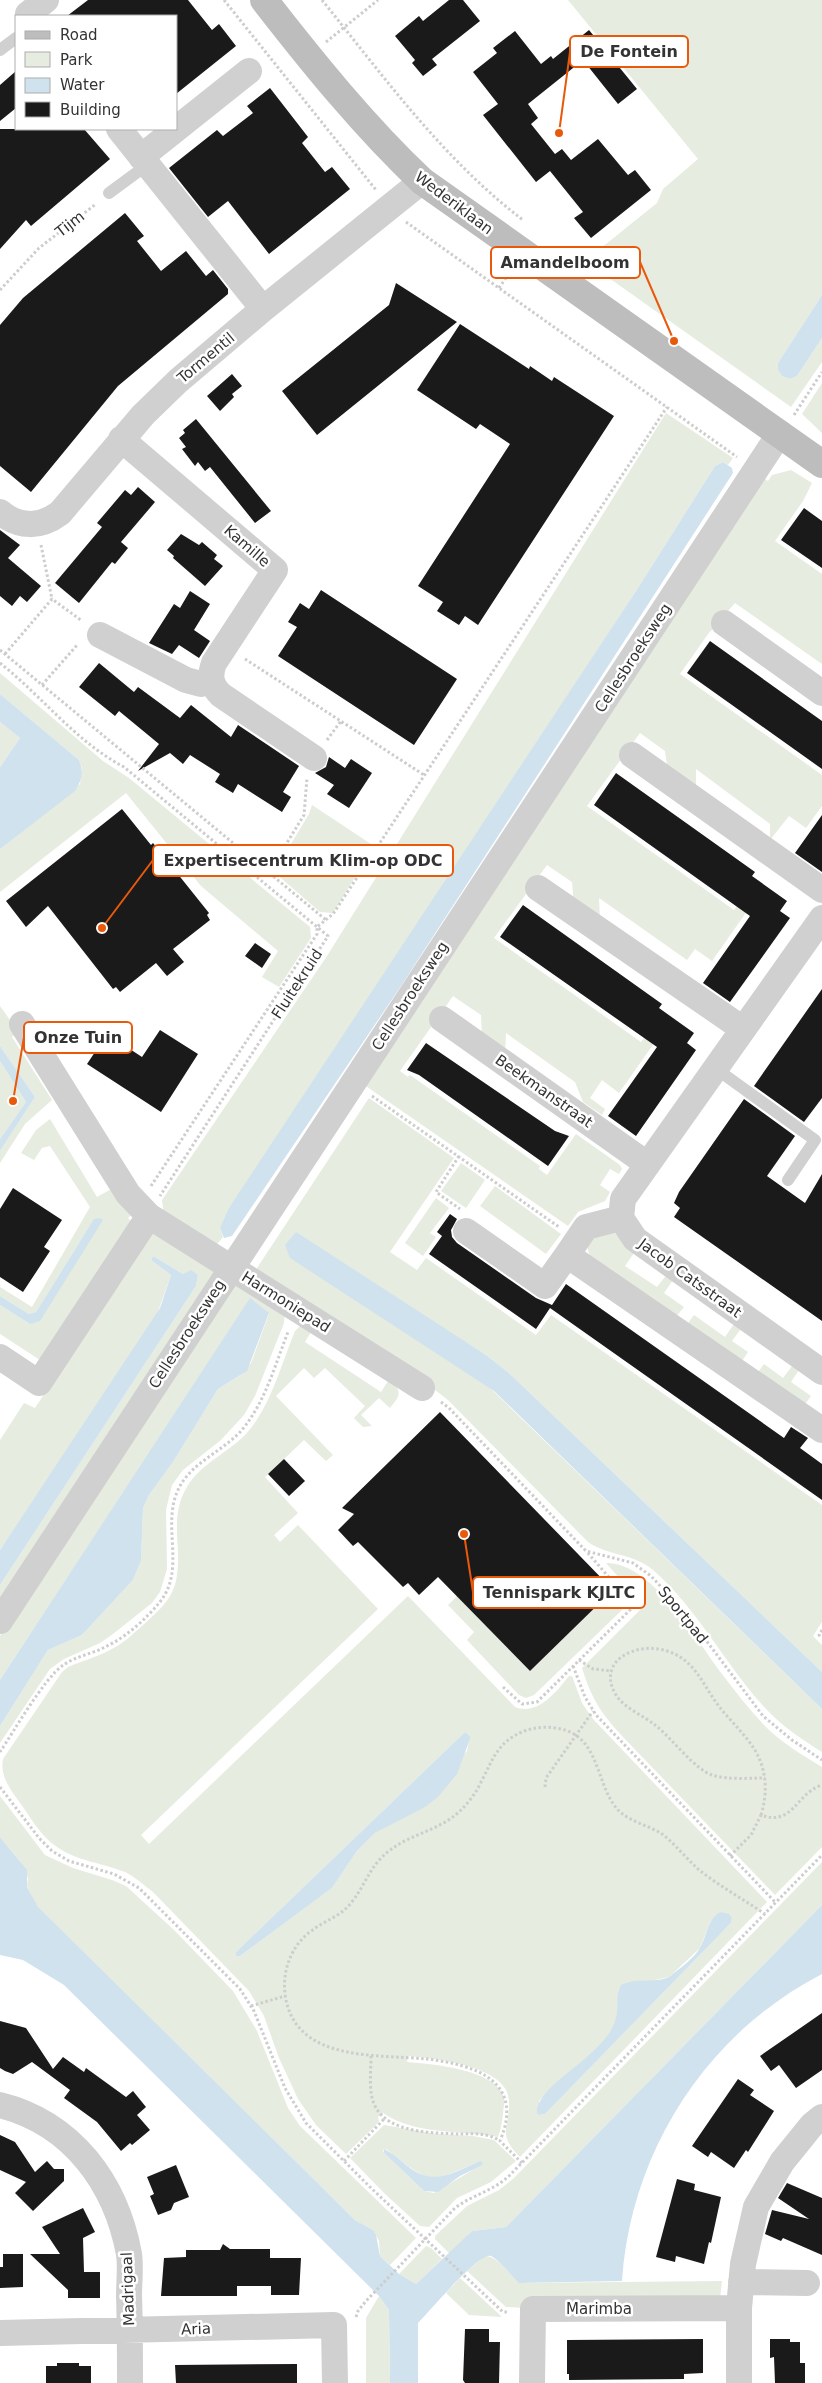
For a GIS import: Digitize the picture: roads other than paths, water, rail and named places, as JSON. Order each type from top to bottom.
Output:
[{"type":"street","points":[[29,15],[46,0]]},
{"type":"street","name":"Wederiklaan","points":[[264,0],[307,56],[398,159],[422,181],[523,254],[787,419],[822,464]]},
{"type":"street","points":[[144,161],[249,71]]},
{"type":"street","points":[[120,130],[263,309]]},
{"type":"street","name":"Tormentil","points":[[0,512],[9,520],[37,525],[60,513],[121,439],[178,381],[263,309],[422,181]]},
{"type":"street","name":"Cellesbroeksweg","points":[[0,1621],[756,470],[787,419]]},
{"type":"street","name":"Kamille","points":[[121,439],[275,570],[214,663],[211,680]]},
{"type":"street","points":[[724,623],[822,693]]},
{"type":"street","points":[[96,632],[186,680],[201,684],[211,680],[214,689],[221,695],[314,758]]},
{"type":"street","points":[[632,755],[822,890]]},
{"type":"street","points":[[538,888],[744,1029]]},
{"type":"street","points":[[466,1231],[545,1286],[586,1227],[621,1218],[623,1199],[822,918]]},
{"type":"street","name":"Beekmanstraat","points":[[442,1019],[647,1164]]},
{"type":"street","name":"Harmoniepad","points":[[22,1024],[128,1194],[144,1211],[422,1388]]},
{"type":"street","points":[[0,1357],[40,1382],[144,1211]]},
{"type":"street","name":"Jacob Catsstraat","points":[[621,1218],[635,1239],[822,1372]]},
{"type":"street","points":[[572,1247],[822,1430]]},
{"type":"street","name":"Madrigaal","points":[[0,2105],[24,2111],[63,2134],[98,2172],[119,2214],[129,2255],[130,2383]]},
{"type":"street","points":[[739,2383],[741,2282],[743,2264],[756,2207],[782,2162],[819,2126]]},
{"type":"street","points":[[741,2282],[807,2283]]},
{"type":"street","name":"Marimba","points":[[532,2383],[533,2309],[739,2308]]},
{"type":"street","name":"Aria","points":[[0,2333],[334,2325],[335,2383]]},
{"type":"lane","points":[[0,50],[15,39]]},
{"type":"lane","points":[[109,193],[144,161]]},
{"type":"lane","points":[[716,1068],[815,1140],[788,1180]]},
{"type":"water","points":[[822,295],[822,338],[797,376],[790,379],[782,376],[778,370],[778,363]]},
{"type":"water","points":[[723,462],[732,468],[733,473],[401,986],[232,1236],[224,1238],[220,1228],[229,1208],[636,591],[715,466]]},
{"type":"water","points":[[0,694],[79,760],[82,772],[81,780],[75,791],[0,849],[0,767],[20,738],[0,722]]},
{"type":"water","points":[[0,1046],[35,1097],[0,1151],[0,1139],[26,1102],[0,1061]]},
{"type":"water","points":[[100,1218],[103,1220],[40,1321],[30,1324],[0,1305],[0,1296],[29,1314],[36,1312],[94,1219]]},
{"type":"water","points":[[296,1232],[486,1355],[509,1373],[822,1672],[822,1709],[494,1391],[290,1258],[285,1245]]},
{"type":"water","points":[[153,1256],[183,1274],[191,1270],[198,1275],[196,1286],[0,1585],[0,1550],[160,1308],[171,1275],[151,1260]]},
{"type":"water","points":[[250,1298],[269,1313],[247,1371],[218,1389],[173,1462],[149,1495],[143,1508],[141,1561],[133,1580],[82,1635],[48,1650],[0,1726],[0,1680]]},
{"type":"water","points":[[465,1732],[470,1736],[470,1739],[457,1774],[438,1797],[425,1807],[375,1833],[357,1851],[332,1888],[240,1956],[236,1956],[236,1952]]},
{"type":"water","points":[[0,1837],[27,1870],[27,1887],[38,1907],[355,2220],[373,2230],[376,2235],[380,2256],[399,2274],[416,2284],[472,2231],[506,2227],[822,1905],[822,1974],[780,1999],[743,2029],[710,2063],[682,2101],[659,2143],[641,2187],[628,2233],[622,2281],[519,2283],[494,2258],[491,2256],[485,2257],[476,2263],[418,2323],[418,2383],[390,2383],[389,2310],[379,2296],[64,1985],[23,1960],[0,1955]]},
{"type":"water","points":[[721,1912],[729,1914],[732,1918],[731,1923],[545,2114],[539,2115],[537,2113],[538,2105],[542,2097],[583,2061],[611,2030],[616,2018],[618,1994],[621,1985],[633,1981],[657,1980],[669,1977],[695,1955],[713,1918]]},
{"type":"water","points":[[384,2149],[418,2173],[427,2176],[444,2176],[480,2161],[483,2163],[460,2176],[438,2192],[424,2191],[384,2153]]},
{"type":"place","name":"De Fontein","points":[[559,133]]},
{"type":"place","name":"Amandelboom","points":[[674,341]]},
{"type":"place","name":"Expertisecentrum Klim-op ODC","points":[[102,928]]},
{"type":"place","name":"Onze Tuin","points":[[13,1101]]},
{"type":"place","name":"Tennispark KJLTC","points":[[464,1534]]}]
